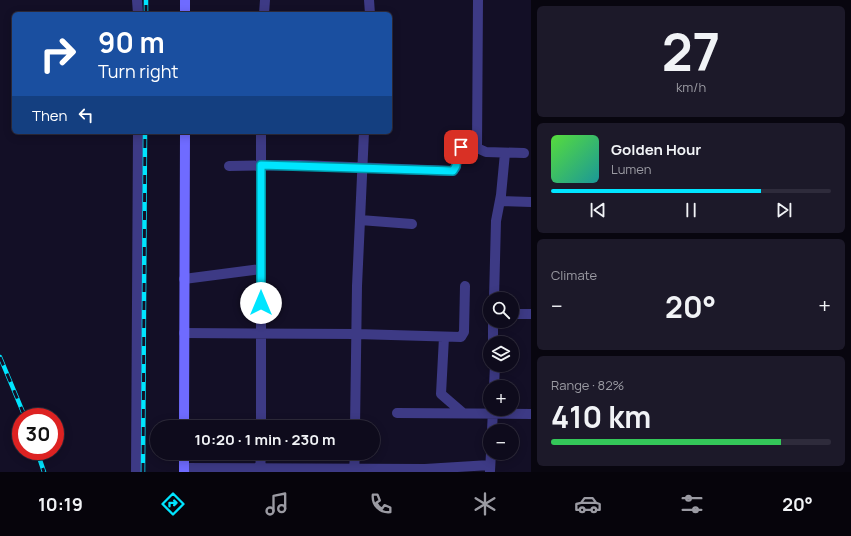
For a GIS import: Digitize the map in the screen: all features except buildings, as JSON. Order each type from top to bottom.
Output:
[{"type":"street","points":[[138,0],[138,12]]},
{"type":"street","points":[[185,0],[185,12]]},
{"type":"street","points":[[264,12],[265,0]]},
{"type":"street","points":[[369,0],[370,12]]},
{"type":"street","points":[[477,148],[478,0]]},
{"type":"street","points":[[136,472],[138,134]]},
{"type":"street","points":[[184,420],[185,134]]},
{"type":"street","points":[[261,134],[261,420]]},
{"type":"street","points":[[355,420],[356,334],[364,134]]},
{"type":"street","points":[[229,166],[261,165],[453,171],[456,166],[459,148],[477,148],[486,152],[524,153]]},
{"type":"street","points":[[494,292],[496,221],[500,201],[505,153]]},
{"type":"street","points":[[500,201],[531,202]]},
{"type":"street","points":[[360,220],[412,224]]},
{"type":"street","points":[[184,278],[261,269]]},
{"type":"street","points":[[184,334],[356,334],[461,337],[463,335],[465,286]]},
{"type":"street","points":[[519,314],[531,314]]},
{"type":"street","points":[[444,337],[441,394],[463,413]]},
{"type":"street","points":[[397,413],[483,412]]},
{"type":"street","points":[[519,413],[531,414]]},
{"type":"street","points":[[354,470],[355,460]]},
{"type":"street","points":[[184,470],[490,469]]},
{"type":"railway","points":[[146,0],[146,12]]},
{"type":"railway","points":[[143,472],[145,134]]},
{"type":"railway","points":[[0,357],[21,408]]},
{"type":"railway","points":[[40,460],[44,472]]},
{"type":"route","points":[[261,303],[261,165],[454,171],[458,149],[461,147]]}]
